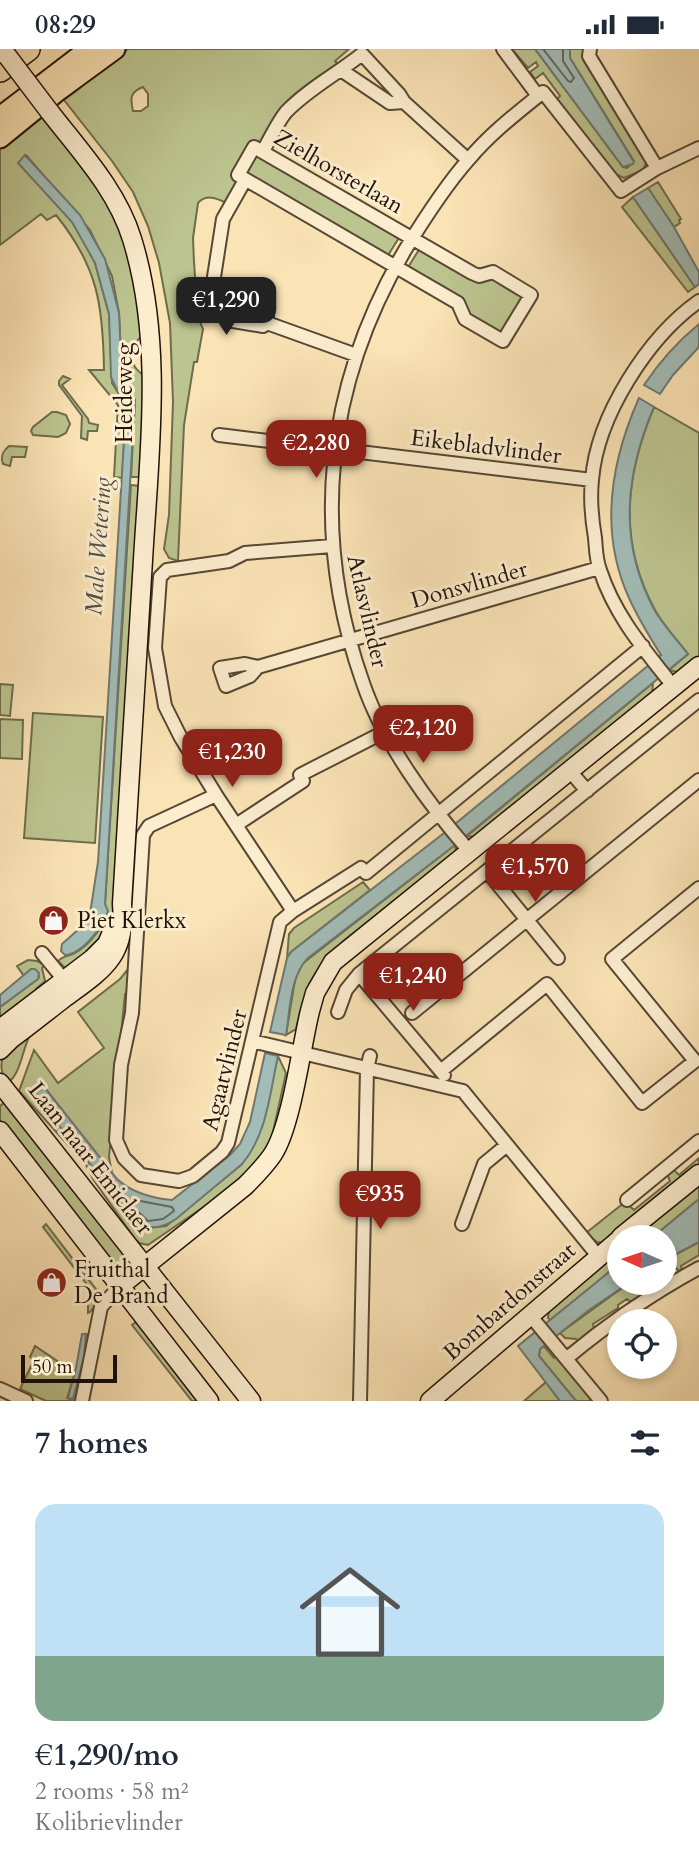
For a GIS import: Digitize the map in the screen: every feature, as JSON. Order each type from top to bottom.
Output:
[{"type":"highway","points":[[0,70],[28,49]]},
{"type":"main road","points":[[0,117],[89,49]]},
{"type":"main road","points":[[0,138],[115,49]]},
{"type":"street","name":"Heideweg","points":[[0,1050],[69,986],[107,944],[121,904],[152,398],[142,273],[122,213],[108,187],[2,49]]},
{"type":"street","points":[[503,49],[538,96],[543,92],[621,191],[657,168],[699,148]]},
{"type":"street","points":[[590,49],[589,56],[657,168]]},
{"type":"street","points":[[263,151],[285,113],[330,75],[362,54],[404,102],[468,160]]},
{"type":"street","points":[[341,70],[390,103],[404,102]]},
{"type":"street","name":"Atlasvlinder","points":[[466,848],[408,773],[363,685],[339,594],[332,546],[334,449],[341,406],[356,355],[373,311],[395,267],[468,160],[504,123],[538,96]]},
{"type":"street","name":"Zielhorsterlaan","points":[[245,180],[238,175],[254,147],[472,273],[479,276],[493,272],[531,295],[503,341],[465,319],[458,303],[395,267]]},
{"type":"street","points":[[267,323],[267,315],[218,290],[214,277],[223,219],[245,180],[395,267]]},
{"type":"street","points":[[235,300],[227,320],[263,325],[267,323],[356,355]]},
{"type":"street","points":[[673,687],[618,615],[599,568],[592,480],[599,444],[629,381],[654,342],[680,315],[699,301]]},
{"type":"street","name":"Eikebladvlinder","points":[[219,435],[592,480]]},
{"type":"street","points":[[293,911],[216,795],[165,706],[155,648],[160,577],[167,570],[229,561],[245,553],[332,546]]},
{"type":"street","name":"Donsvlinder","points":[[258,667],[599,568]]},
{"type":"street","points":[[439,813],[643,646]]},
{"type":"street","points":[[144,1265],[244,1186],[259,1173],[275,1152],[285,1125],[315,993],[333,962],[466,848],[570,771],[699,666]]},
{"type":"street","points":[[338,1012],[346,989],[359,974],[694,704],[699,719]]},
{"type":"street","points":[[236,825],[303,781],[300,775],[386,731]]},
{"type":"street","points":[[570,771],[587,791]]},
{"type":"street","points":[[412,1013],[699,780]]},
{"type":"street","name":"Agaatvlinder","points":[[216,795],[149,826],[143,835],[132,1013],[121,1065],[116,1140],[124,1158],[141,1175],[179,1181],[193,1176],[222,1152],[228,1143],[280,922],[361,868],[366,873],[439,813]]},
{"type":"street","points":[[487,871],[558,958]]},
{"type":"street","points":[[442,1070],[547,984],[642,1103],[697,1063],[612,959],[699,888]]},
{"type":"street","points":[[42,953],[69,986]]},
{"type":"street","points":[[359,974],[429,1059],[442,1070],[444,1073],[441,1085]]},
{"type":"street","name":"Heideweg","points":[[0,1029],[69,986]]},
{"type":"street","points":[[252,1041],[300,1052],[368,1062],[463,1091],[598,1256]]},
{"type":"street","points":[[360,1401],[368,1062]]},
{"type":"street","name":"Laan naar Emiclaer","points":[[0,1083],[251,1401]]},
{"type":"street","points":[[0,1131],[209,1401]]},
{"type":"street","points":[[627,1200],[699,1141]]},
{"type":"street","points":[[462,1224],[484,1164],[507,1145]]},
{"type":"street","name":"Bombardonstraat","points":[[636,1225],[699,1174]]},
{"type":"street","name":"Bombardonstraat","points":[[430,1401],[607,1249]]},
{"type":"street","name":"Laan naar Emiclaer","points":[[120,1286],[144,1265]]},
{"type":"street","points":[[566,1359],[641,1301],[699,1268]]},
{"type":"street","points":[[82,1401],[101,1307],[120,1286]]},
{"type":"street","points":[[530,1314],[601,1401]]},
{"type":"street","points":[[0,1389],[26,1401]]},
{"type":"green space","points":[[128,49],[349,49],[335,61],[341,68],[329,72],[306,88],[286,108],[262,142],[253,142],[232,176],[237,183],[229,204],[209,198],[198,203],[193,238],[198,317],[203,329],[197,362],[194,362],[184,425],[178,561],[169,558],[164,549],[169,515],[173,402],[170,323],[159,263],[148,226],[133,192],[64,100],[81,87],[63,99],[62,97]],"holes":[[[143,87],[148,94],[148,106],[141,111],[133,111],[133,93]]]},
{"type":"green space","points":[[512,49],[535,49],[623,167],[627,168],[634,161],[570,58],[570,49],[584,49],[583,58],[647,161],[643,170],[624,178],[611,172],[557,99],[560,96],[543,73],[535,79],[530,72],[538,66],[536,62],[528,68]]},
{"type":"green space","points":[[40,114],[107,199],[131,256],[143,335],[130,348],[130,353],[134,365],[146,377],[139,477],[131,477],[135,400],[122,378],[119,313],[112,276],[90,230],[26,155],[81,235],[95,263],[109,314],[112,383],[126,409],[122,478],[114,477],[118,405],[89,370],[104,370],[102,326],[95,288],[81,252],[56,215],[47,220],[41,214],[0,245],[0,147]]},
{"type":"green space","points":[[256,153],[400,236],[387,257],[244,175]]},
{"type":"green space","points":[[658,182],[681,219],[674,227],[648,188]]},
{"type":"green space","points":[[633,197],[695,287],[688,292],[622,207]]},
{"type":"green space","points":[[420,248],[491,278],[525,296],[502,335],[470,318],[465,302],[407,269]]},
{"type":"green space","points":[[63,376],[70,379],[62,385],[89,423],[98,425],[97,431],[88,431],[87,440],[81,438],[82,416],[59,385]]},
{"type":"green space","points":[[654,407],[699,433],[699,658],[677,672],[669,670],[688,654],[666,627],[643,585],[631,534],[632,484],[644,433]]},
{"type":"green space","points":[[52,412],[66,415],[70,424],[66,433],[58,437],[33,435],[33,427]]},
{"type":"green space","points":[[9,446],[27,447],[25,457],[12,457],[10,466],[3,464],[2,459]]},
{"type":"green space","points":[[131,485],[139,486],[114,913],[101,943],[66,969],[58,961],[79,951],[91,940],[105,918],[106,911]]},
{"type":"green space","points":[[653,683],[652,697],[474,837],[467,836]]},
{"type":"green space","points":[[0,684],[13,685],[10,716],[0,715]]},
{"type":"green space","points":[[33,713],[103,717],[95,843],[24,838]]},
{"type":"green space","points":[[0,719],[23,720],[22,759],[0,758]]},
{"type":"green space","points":[[455,845],[456,852],[342,942],[343,945],[323,963],[310,982],[296,1029],[286,1035],[295,980],[302,964]]},
{"type":"green space","points":[[363,882],[370,890],[291,952],[287,958],[289,934],[294,928]]},
{"type":"green space","points":[[28,960],[45,965],[42,968],[45,981],[36,989],[38,991],[0,1021],[0,1007],[38,979],[39,976],[31,970],[24,976],[17,966]]},
{"type":"green space","points":[[129,968],[130,990],[125,994],[109,1157],[112,1173],[44,1087],[34,1095],[140,1224],[147,1228],[166,1226],[242,1164],[262,1127],[278,1056],[286,1073],[271,1141],[264,1155],[243,1180],[148,1245],[135,1239],[93,1179],[82,1157],[19,1091],[34,1050],[58,1083],[104,1048],[78,1012],[120,979]]},
{"type":"green space","points":[[30,1035],[19,1067],[8,1083],[2,1070],[3,1055]]},
{"type":"green space","points":[[6,1101],[129,1260],[124,1266],[114,1266],[0,1124],[0,1106]]},
{"type":"green space","points":[[699,1158],[699,1167],[626,1225],[607,1225],[607,1241],[604,1243],[597,1242],[586,1233],[625,1202],[634,1210],[670,1181],[667,1174],[674,1170],[679,1175]]},
{"type":"green space","points":[[699,1181],[699,1199],[668,1225],[645,1225]]},
{"type":"green space","points":[[46,1224],[102,1297],[88,1313],[88,1286],[43,1227]]},
{"type":"green space","points":[[699,1242],[699,1255],[681,1266],[682,1270],[679,1271],[677,1254]]},
{"type":"green space","points":[[607,1257],[607,1274],[551,1320],[548,1318],[549,1308]]},
{"type":"green space","points":[[612,1295],[642,1295],[631,1302],[627,1299],[616,1309],[607,1309],[607,1315],[593,1324],[594,1329],[578,1342],[576,1339],[565,1338],[560,1333]]},
{"type":"green space","points":[[136,1322],[197,1401],[192,1401],[132,1325]]},
{"type":"green space","points":[[86,1334],[92,1337],[77,1401],[46,1401],[20,1389],[34,1360],[30,1357],[35,1346],[75,1373],[67,1398],[73,1400],[84,1357]]},
{"type":"green space","points":[[544,1346],[554,1358],[556,1356],[593,1401],[576,1401],[539,1356],[540,1349]]},
{"type":"green space","points":[[546,1382],[560,1401],[524,1401]]},
{"type":"water","points":[[535,49],[570,49],[570,58],[633,164],[623,167]]},
{"type":"water","points":[[25,155],[80,215],[105,259],[119,313],[122,378],[135,400],[105,904],[108,911],[91,939],[78,950],[65,955],[61,951],[62,944],[89,920],[98,862],[126,409],[111,377],[109,314],[95,263],[72,222],[18,163]]},
{"type":"water","points":[[648,188],[699,272],[699,284],[695,287],[633,197]]},
{"type":"water","points":[[699,324],[699,347],[673,375],[660,394],[644,385],[669,352]]},
{"type":"water","points":[[639,398],[654,407],[644,433],[632,483],[631,535],[635,560],[655,611],[688,654],[455,845],[308,958],[294,984],[286,1035],[270,1032],[287,958],[291,952],[444,833],[661,655],[629,598],[614,548],[612,497],[616,472],[621,447]]},
{"type":"water","points":[[31,969],[39,973],[38,979],[0,1007],[0,995]]},
{"type":"water","points":[[265,1053],[278,1056],[262,1127],[250,1153],[242,1164],[176,1219],[158,1227],[142,1224],[132,1216],[34,1095],[44,1087],[123,1184],[142,1194],[172,1200],[240,1144],[250,1122]]},
{"type":"water","points":[[699,1199],[699,1242],[677,1254],[677,1225],[668,1225]]},
{"type":"water","points":[[607,1274],[607,1295],[611,1295],[540,1349],[539,1356],[576,1401],[560,1401],[518,1346]]},
{"type":"water","points":[[82,1334],[86,1334],[84,1357],[73,1399],[68,1398]]},
{"type":"place","name":"Piet Klerkx","points":[[54,920]]},
{"type":"place","name":"Fruithal De Brand","points":[[51,1282]]},
{"type":"water label","name":"Male Wetering","points":[[98,546]]}]
